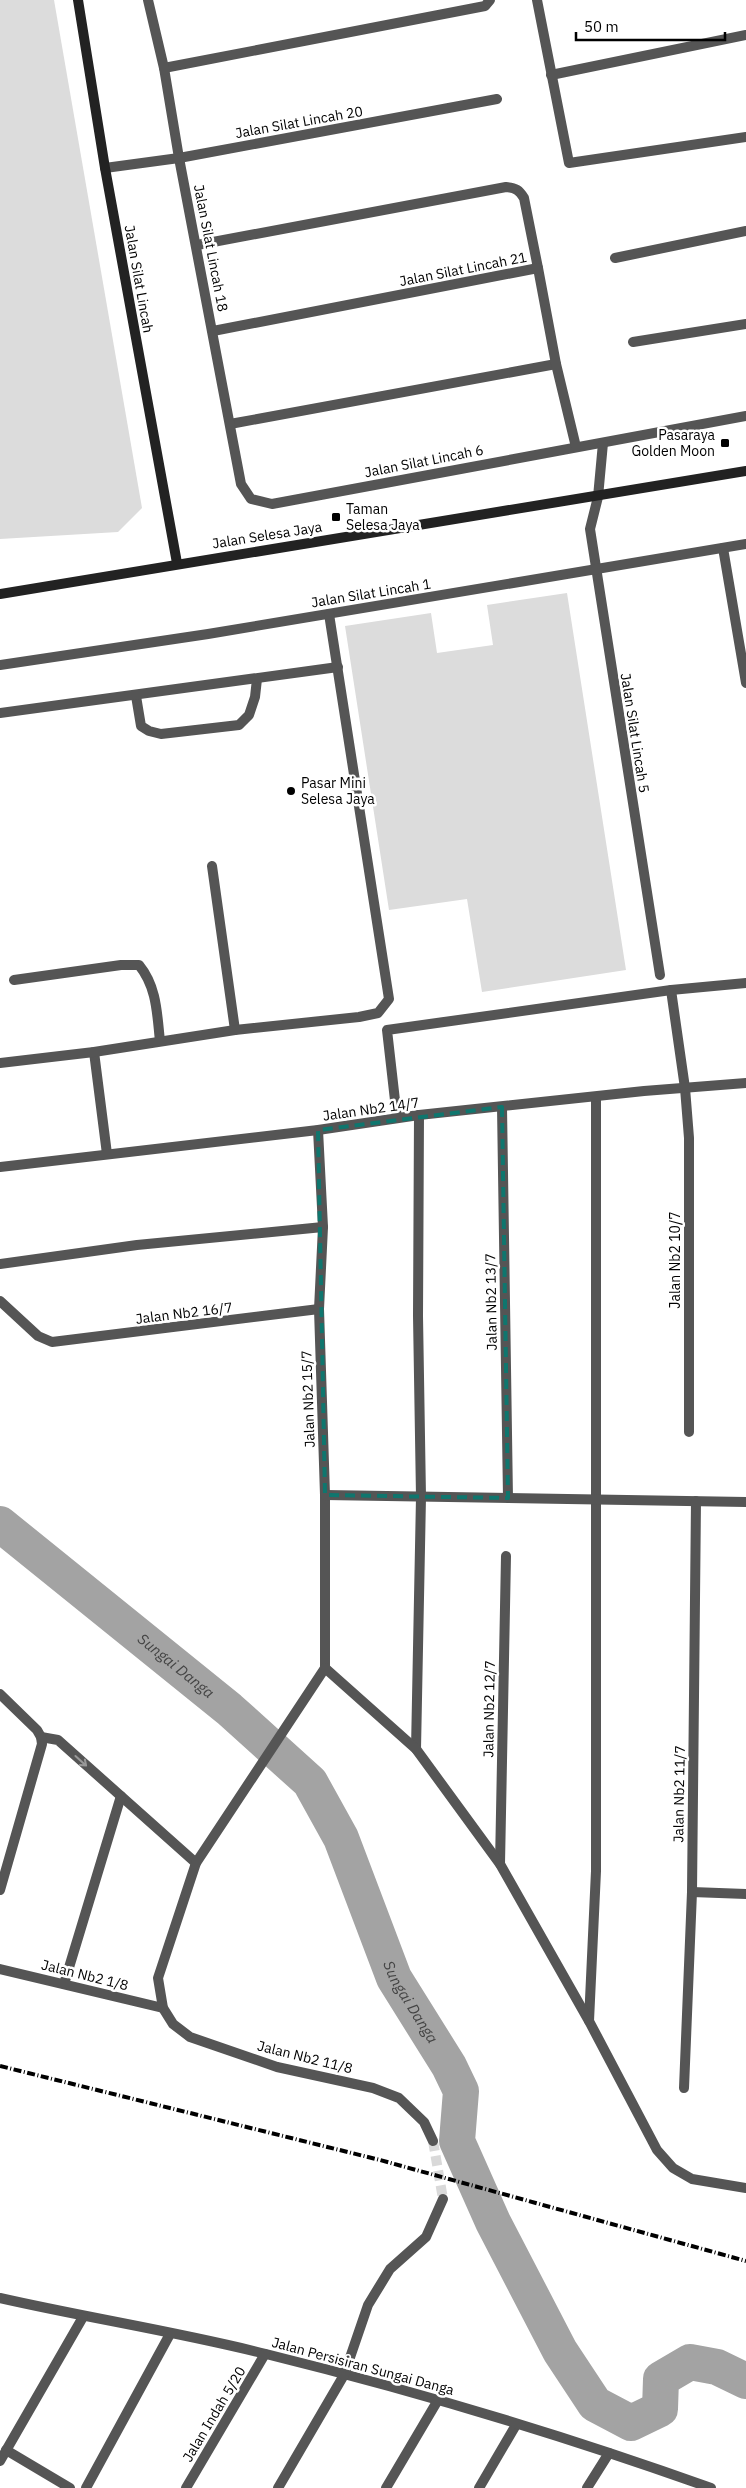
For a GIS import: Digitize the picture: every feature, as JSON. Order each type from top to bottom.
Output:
[{"type":"street","name":"Jalan Silat Lincah","points":[[78,0],[105,168],[177,563]]},
{"type":"street","name":"Jalan Silat Lincah 18","points":[[148,0],[164,68],[179,158],[241,484],[251,499]]},
{"type":"street","points":[[164,68],[485,6],[490,0]]},
{"type":"street","points":[[537,0],[569,162],[746,136]]},
{"type":"street","points":[[551,74],[746,35]]},
{"type":"street","name":"Jalan Silat Lincah 20","points":[[105,168],[179,158],[497,99]]},
{"type":"street","points":[[197,245],[514,187],[524,198],[538,268]]},
{"type":"street","points":[[615,258],[746,231]]},
{"type":"street","name":"Jalan Silat Lincah 21","points":[[213,331],[538,268],[556,364],[576,447]]},
{"type":"street","points":[[633,342],[746,324]]},
{"type":"street","points":[[230,424],[556,364]]},
{"type":"street","name":"Jalan Silat Lincah 6","points":[[251,499],[272,504],[746,416]]},
{"type":"street","points":[[598,497],[602,443]]},
{"type":"street","name":"Jalan Selesa Jaya","points":[[0,594],[177,563],[598,497],[746,471]]},
{"type":"street","name":"Jalan Silat Lincah 5","points":[[598,497],[590,529],[660,975]]},
{"type":"street","name":"Jalan Silat Lincah 1","points":[[0,665],[329,614],[746,544]]},
{"type":"street","points":[[723,548],[746,683]]},
{"type":"street","points":[[0,1063],[94,1052],[235,1030],[359,1017],[378,1013],[389,999],[329,614]]},
{"type":"street","points":[[0,713],[338,668]]},
{"type":"street","points":[[136,696],[140,726],[149,731],[161,734],[239,725],[249,715],[255,697],[256,679]]},
{"type":"street","points":[[212,866],[235,1030]]},
{"type":"street","points":[[14,980],[121,965],[139,965],[149,977],[155,998],[160,1041]]},
{"type":"street","points":[[397,1118],[387,1030],[671,990],[746,982]]},
{"type":"street","name":"Jalan Nb2 10/7","points":[[671,990],[685,1088],[689,1138],[689,1432]]},
{"type":"street","points":[[94,1052],[107,1154]]},
{"type":"street","name":"Jalan Nb2 14/7","points":[[0,1167],[318,1130],[420,1115],[644,1091],[746,1083]]},
{"type":"street","points":[[589,2021],[596,1871],[594,1499],[596,1097]]},
{"type":"street","name":"Jalan Nb2 13/7","points":[[502,1107],[508,1498]]},
{"type":"street","points":[[416,1750],[421,1497],[418,1316],[420,1115]]},
{"type":"street","name":"Jalan Nb2 15/7","points":[[318,1130],[323,1226],[319,1309],[325,1495],[325,1668]]},
{"type":"street","points":[[0,1264],[137,1245],[323,1226]]},
{"type":"street","name":"Jalan Nb2 16/7","points":[[0,1301],[38,1336],[52,1342],[319,1309]]},
{"type":"street","points":[[325,1495],[746,1502]]},
{"type":"street","name":"Jalan Nb2 11/7","points":[[684,2088],[692,1892],[696,1501]]},
{"type":"street","name":"Jalan Nb2 12/7","points":[[500,1864],[506,1556]]},
{"type":"street","points":[[163,2008],[158,1978],[196,1863],[210,1839],[325,1668],[416,1750],[500,1864],[589,2021],[657,2150],[673,2168],[692,2179],[746,2188]]},
{"type":"street","points":[[0,1694],[41,1737],[42,1744],[0,1890]]},
{"type":"street","points":[[41,1737],[58,1740],[196,1863]]},
{"type":"street","points":[[64,1984],[121,1796]]},
{"type":"street","points":[[692,1892],[746,1894]]},
{"type":"street","name":"Jalan Nb2 1/8","points":[[0,1969],[163,2008]]},
{"type":"street","name":"Jalan Nb2 11/8","points":[[163,2008],[173,2024],[190,2037],[276,2067],[373,2088],[398,2098],[424,2122],[433,2141]]},
{"type":"street","points":[[278,2488],[344,2375],[368,2305],[390,2269],[426,2237],[443,2199]]},
{"type":"street","name":"Jalan Persisiran Sungai Danga","points":[[0,2298],[265,2354],[438,2400],[609,2453],[686,2484],[711,2488]]},
{"type":"street","points":[[0,2461],[83,2317]]},
{"type":"street","points":[[86,2488],[170,2334]]},
{"type":"street","name":"Jalan Indah 5/20","points":[[186,2488],[265,2354]]},
{"type":"street","points":[[386,2488],[438,2400]]},
{"type":"street","points":[[480,2488],[516,2425]]},
{"type":"street","points":[[6,2450],[70,2488]]},
{"type":"street","points":[[587,2488],[609,2453]]},
{"type":"highlighted area","points":[[502,1107],[508,1498],[325,1495],[318,1130]]},
{"type":"shaded area","points":[[0,0],[54,0],[142,508],[118,532],[0,539]]},
{"type":"shaded area","points":[[567,593],[626,970],[482,992],[467,899],[389,910],[345,626],[431,613],[437,653],[493,645],[487,605]]},
{"type":"waterway","name":"Sungai Danga","points":[[0,1524],[229,1709],[310,1782],[341,1838],[394,1978],[449,2066],[461,2091],[457,2141],[493,2222],[560,2351],[595,2404],[631,2423],[660,2409],[661,2379],[690,2362],[717,2367],[746,2381]]},
{"type":"tunnel","points":[[433,2141],[443,2199]]},
{"type":"railway","points":[[0,2066],[380,2160],[746,2261]]},
{"type":"place","name":"Pasaraya Golden Moon","points":[[725,443]]},
{"type":"place","name":"Taman Selesa Jaya","points":[[336,517]]},
{"type":"place","name":"Pasar Mini Selesa Jaya","points":[[291,791]]}]
